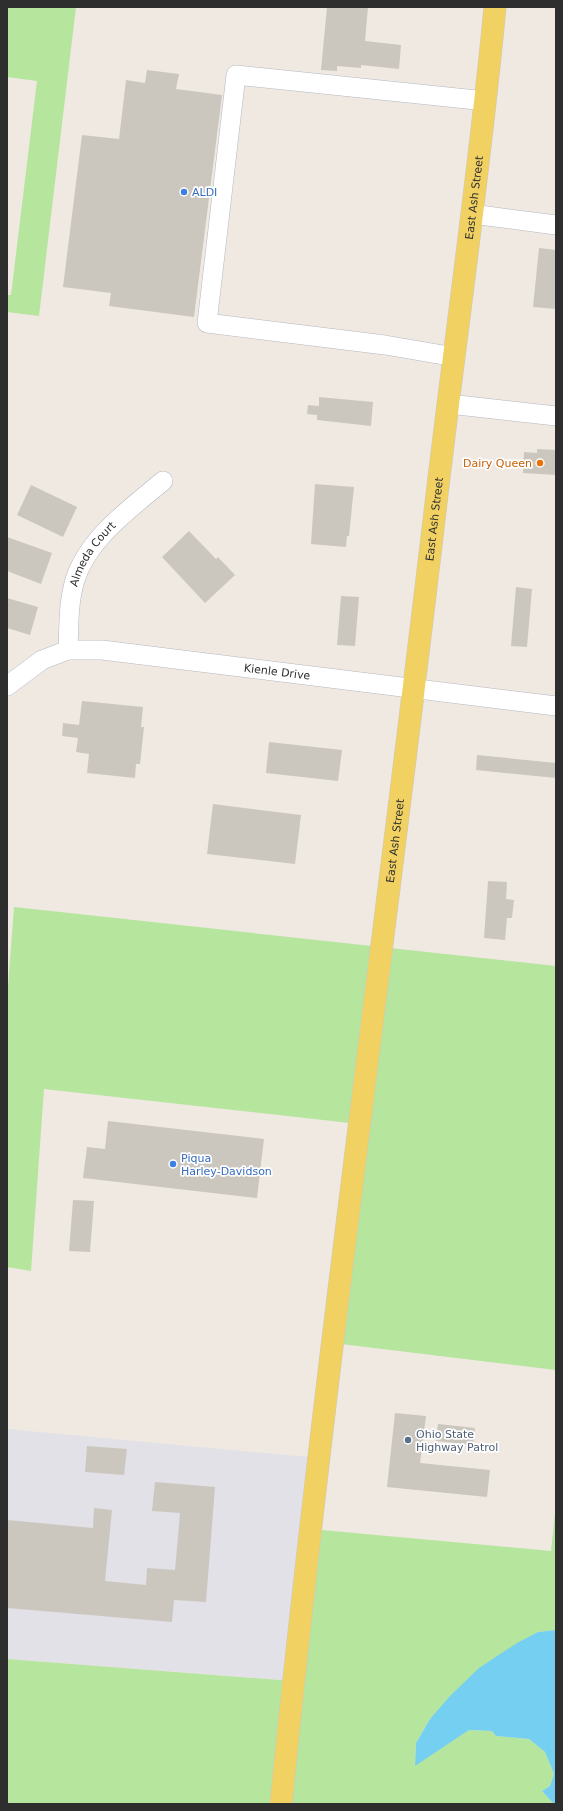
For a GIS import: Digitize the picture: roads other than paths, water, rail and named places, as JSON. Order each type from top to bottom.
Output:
[{"type":"main road","name":"East Ash Street","points":[[281,1804],[296,1651],[316,1482],[370,1032],[455,357],[486,101],[495,7]]},
{"type":"street","points":[[455,357],[385,345],[207,323],[236,75],[486,101]]},
{"type":"street","points":[[472,214],[556,225]]},
{"type":"street","points":[[449,404],[556,416]]},
{"type":"street","name":"Almeda Court","points":[[68,650],[69,608],[75,580],[90,550],[112,525],[163,481]]},
{"type":"street","name":"Kienle Drive","points":[[7,686],[42,660],[68,650],[102,650],[556,706]]},
{"type":"water","points":[[556,1630],[556,1804],[554,1804],[542,1791],[550,1786],[554,1774],[545,1752],[529,1739],[496,1736],[492,1731],[469,1730],[415,1766],[416,1743],[430,1719],[450,1696],[479,1668],[517,1643],[538,1632]]},
{"type":"place","name":"ALDI","points":[[184,192]]},
{"type":"place","name":"Dairy Queen","points":[[540,463]]},
{"type":"place","name":"Piqua Harley-Davidson","points":[[173,1164]]},
{"type":"place","name":"Ohio State Highway Patrol","points":[[408,1440]]}]
